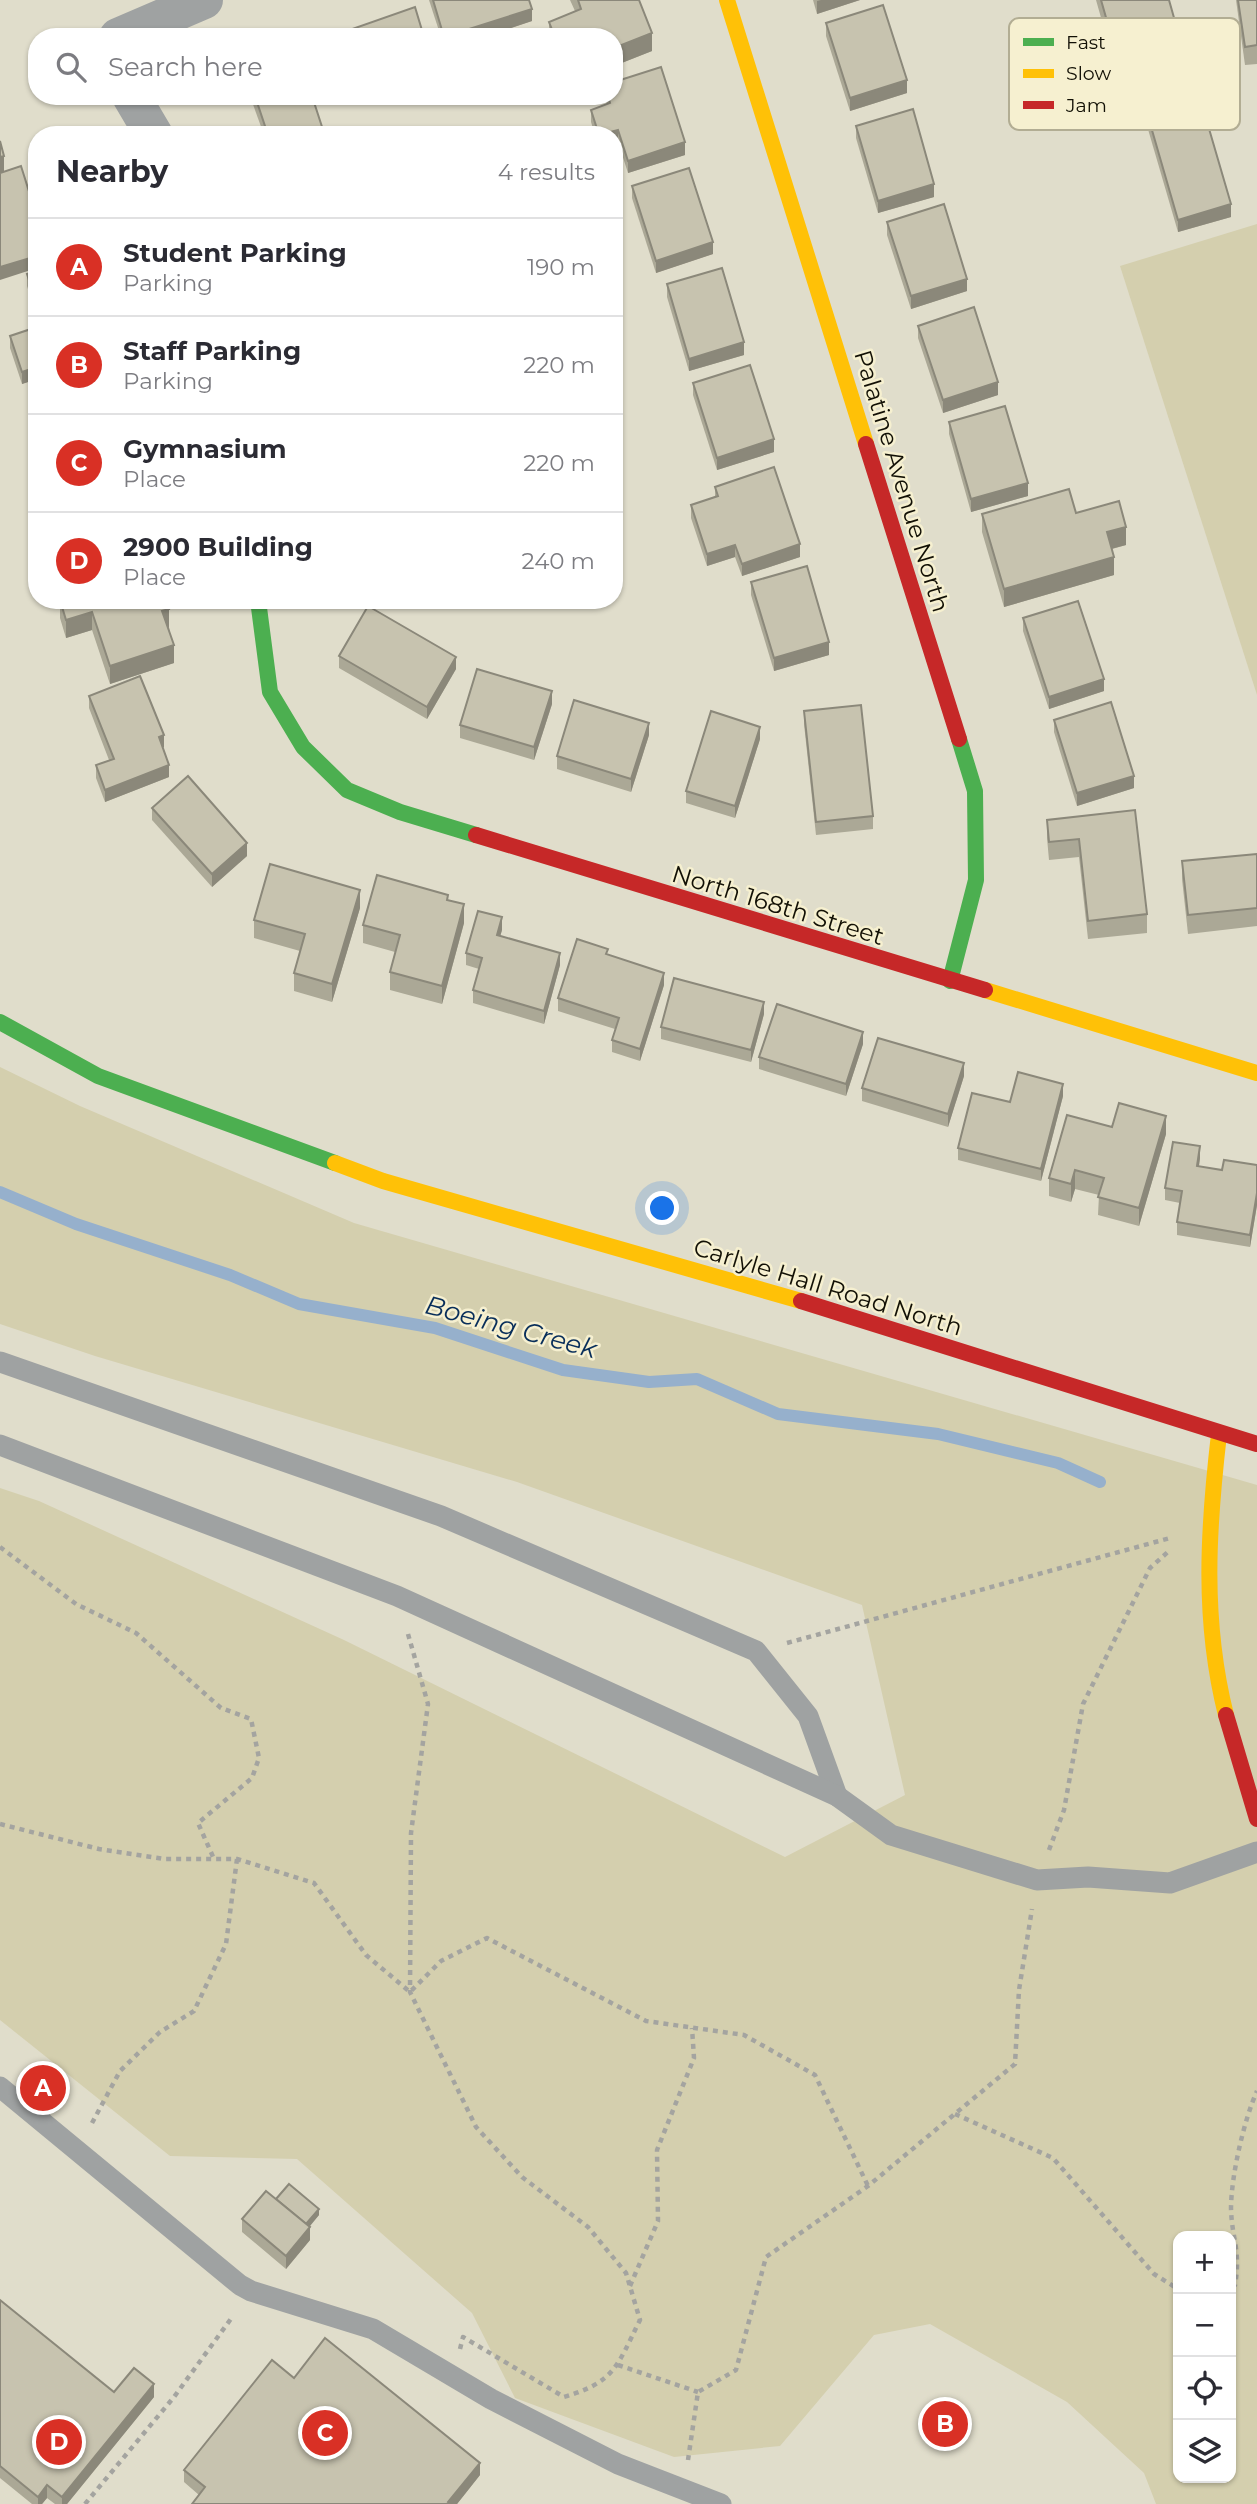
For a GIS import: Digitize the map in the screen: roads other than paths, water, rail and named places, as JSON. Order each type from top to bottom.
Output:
[{"type":"street","points":[[139,28],[204,0]]},
{"type":"street","name":"Palatine Avenue North","points":[[727,0],[975,791],[976,880],[950,981]]},
{"type":"street","points":[[136,105],[149,126]]},
{"type":"street","name":"North 168th Street","points":[[259,609],[270,692],[303,747],[347,790],[400,812],[1257,1073]]},
{"type":"street","name":"Carlyle Hall Road North","points":[[0,1022],[98,1076],[383,1181],[846,1314],[1257,1444]]},
{"type":"street","points":[[1219,1434],[1209,1516],[1209,1584],[1214,1652],[1227,1719],[1257,1819]]},
{"type":"lane","points":[[0,1362],[441,1516],[756,1651],[808,1716],[837,1796]]},
{"type":"lane","points":[[0,1445],[397,1596],[837,1796],[891,1835],[1037,1880],[1088,1877],[1170,1883],[1257,1852]]},
{"type":"lane","points":[[0,2087],[240,2285],[251,2291],[373,2329],[491,2399],[618,2464],[721,2504]]},
{"type":"waterway","name":"Boeing Creek","points":[[0,1192],[76,1224],[230,1275],[299,1304],[435,1328],[563,1370],[649,1382],[697,1379],[778,1414],[938,1434],[1058,1463],[1100,1482]]},
{"type":"place","name":"Student Parking","points":[[43,2088]]},
{"type":"place","name":"Staff Parking","points":[[945,2424]]},
{"type":"place","name":"Gymnasium","points":[[325,2433]]},
{"type":"place","name":"2900 Building","points":[[59,2442]]}]
